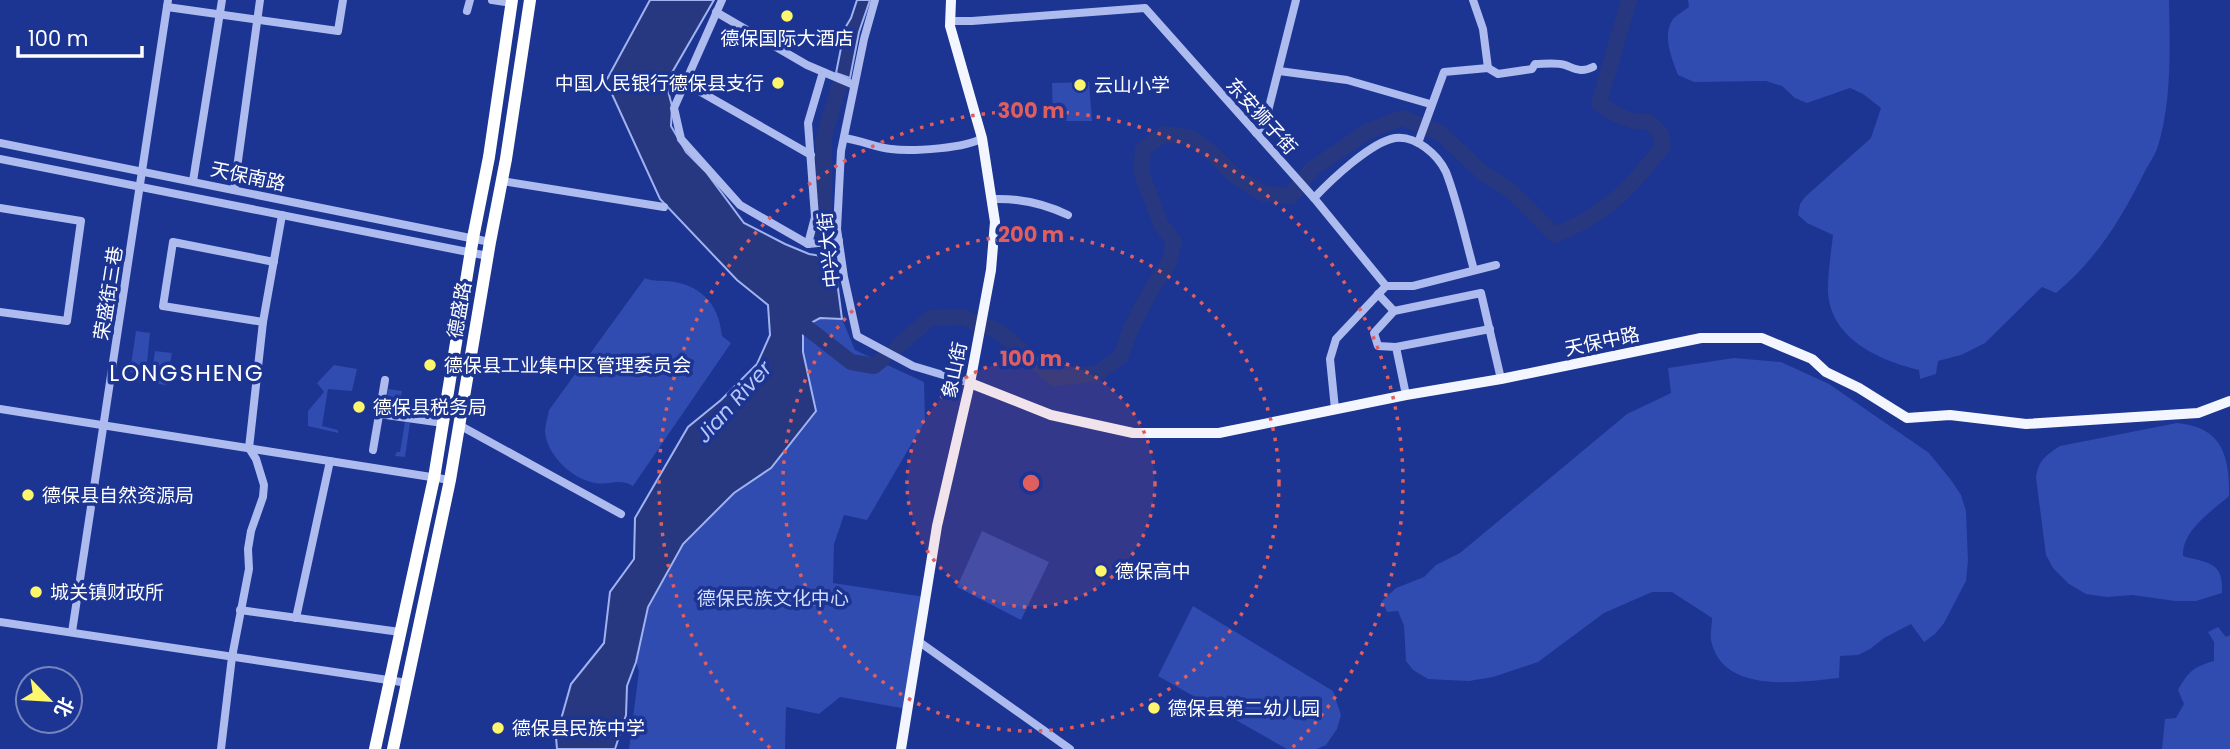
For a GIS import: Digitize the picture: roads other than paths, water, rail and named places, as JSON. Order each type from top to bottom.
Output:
[{"type":"highway","name":"德盛路","points":[[393,749],[450,481],[530,0]]},
{"type":"highway","points":[[375,749],[434,478],[489,157],[512,1]]},
{"type":"main road","name":"象山街","points":[[901,749],[937,526],[970,383],[992,270],[995,222],[992,199],[982,138],[950,21],[951,0]]},
{"type":"main road","name":"天保中路","points":[[970,383],[1051,415],[1133,433],[1219,433],[1701,338],[1762,338],[1812,359],[1826,372],[1859,388],[1907,418],[1950,415],[2026,424],[2198,413],[2230,401]]},
{"type":"street","points":[[193,181],[222,0]]},
{"type":"street","points":[[234,190],[260,0]]},
{"type":"street","points":[[168,4],[220,15],[338,31],[343,0]]},
{"type":"street","points":[[467,11],[470,0]]},
{"type":"street","points":[[492,0],[512,1]]},
{"type":"street","points":[[722,0],[674,108],[681,139],[740,205],[808,244],[839,241]]},
{"type":"street","name":"中兴大街","points":[[875,0],[844,138],[838,216],[844,277],[858,336],[913,366],[970,383]]},
{"type":"street","points":[[1256,133],[1265,123],[1296,0]]},
{"type":"street","points":[[1473,0],[1483,30],[1488,68]]},
{"type":"street","name":"荣盛街三巷","points":[[72,632],[168,4]]},
{"type":"street","name":"东安狮子街","points":[[950,21],[1145,8],[1282,161],[1386,286]]},
{"type":"street","points":[[716,12],[807,65],[855,85]]},
{"type":"street","points":[[1418,143],[1430,104],[1444,72],[1488,68],[1498,74],[1532,69],[1535,64],[1564,64],[1572,69],[1585,71],[1593,67]]},
{"type":"street","points":[[1279,71],[1347,80],[1430,104]]},
{"type":"street","points":[[808,244],[816,217],[808,123],[823,72]]},
{"type":"street","points":[[685,83],[811,155]]},
{"type":"street","points":[[844,138],[890,149],[940,148],[975,143],[982,138]]},
{"type":"street","points":[[1314,198],[1374,148],[1396,138],[1418,143],[1434,155],[1445,170],[1474,270]]},
{"type":"street","name":"天保南路","points":[[0,143],[490,242]]},
{"type":"street","name":"天保南路","points":[[0,159],[488,256]]},
{"type":"street","points":[[502,181],[664,207]]},
{"type":"street","points":[[992,199],[1049,206],[1068,215]]},
{"type":"street","points":[[0,208],[81,221],[67,321],[0,312]]},
{"type":"street","points":[[221,749],[232,657],[249,569],[251,531],[263,497],[264,485],[256,459],[249,448],[263,322],[282,215]]},
{"type":"street","points":[[263,322],[163,306],[173,242],[274,262]]},
{"type":"street","points":[[1335,409],[1330,359],[1336,339],[1378,293],[1386,286],[1413,286],[1496,265]]},
{"type":"street","points":[[1378,293],[1394,311]]},
{"type":"street","points":[[1490,329],[1396,347],[1378,346],[1374,333],[1394,311],[1481,293],[1490,329],[1501,379]]},
{"type":"street","points":[[1396,347],[1406,395]]},
{"type":"street","points":[[373,450],[385,380]]},
{"type":"street","points":[[0,409],[450,481]]},
{"type":"street","points":[[379,414],[443,424]]},
{"type":"street","points":[[459,425],[621,514]]},
{"type":"street","points":[[296,618],[330,461]]},
{"type":"street","points":[[240,610],[400,632]]},
{"type":"street","points":[[0,622],[408,683]]},
{"type":"street","points":[[918,641],[1070,749]]},
{"type":"water","name":"Jian River","points":[[650,0],[714,0],[666,83],[672,106],[671,126],[686,152],[706,172],[744,223],[809,254],[834,258],[842,319],[820,318],[803,327],[803,352],[816,411],[771,468],[734,493],[683,544],[648,607],[636,662],[627,686],[626,715],[615,749],[557,749],[556,737],[571,684],[604,643],[610,592],[634,559],[635,518],[688,427],[721,400],[757,364],[770,335],[768,305],[737,280],[660,199],[606,81]]},
{"type":"water","points":[[857,0],[870,0],[859,32],[850,78],[836,73],[845,28]]},
{"type":"waterway","points":[[988,327],[998,331],[1055,378],[1099,373],[1121,356],[1131,328],[1169,262],[1174,242],[1161,224],[1141,172],[1143,149],[1164,134],[1191,138],[1212,153],[1234,175],[1264,194],[1291,196],[1312,169],[1368,131],[1402,118],[1439,132],[1483,173],[1510,190],[1555,235],[1588,219],[1616,199],[1663,146],[1661,134],[1649,122],[1622,117],[1599,103],[1629,0]]},
{"type":"waterway","points":[[822,235],[824,137],[839,86]]},
{"type":"waterway","points":[[788,313],[851,362],[874,366],[884,358]]},
{"type":"waterway","points":[[896,348],[930,318],[963,317],[974,322]]},
{"type":"place","name":"德保国际大酒店","points":[[787,16]]},
{"type":"place","name":"中国人民银行德保县支行","points":[[778,83]]},
{"type":"place","name":"云山小学","points":[[1080,85]]},
{"type":"place","name":"德保县工业集中区管理委员会","points":[[430,365]]},
{"type":"place","name":"德保县税务局","points":[[359,407]]},
{"type":"place","name":"德保县自然资源局","points":[[28,495]]},
{"type":"place","name":"德保高中","points":[[1101,571]]},
{"type":"place","name":"城关镇财政所","points":[[36,592]]},
{"type":"place","name":"德保县第二幼儿园","points":[[1154,708]]},
{"type":"place","name":"德保县民族中学","points":[[498,728]]},
{"type":"district","name":"LONGSHENG","points":[[187,373]]},
{"type":"park label","name":"德保民族文化中心","points":[[773,598]]}]
